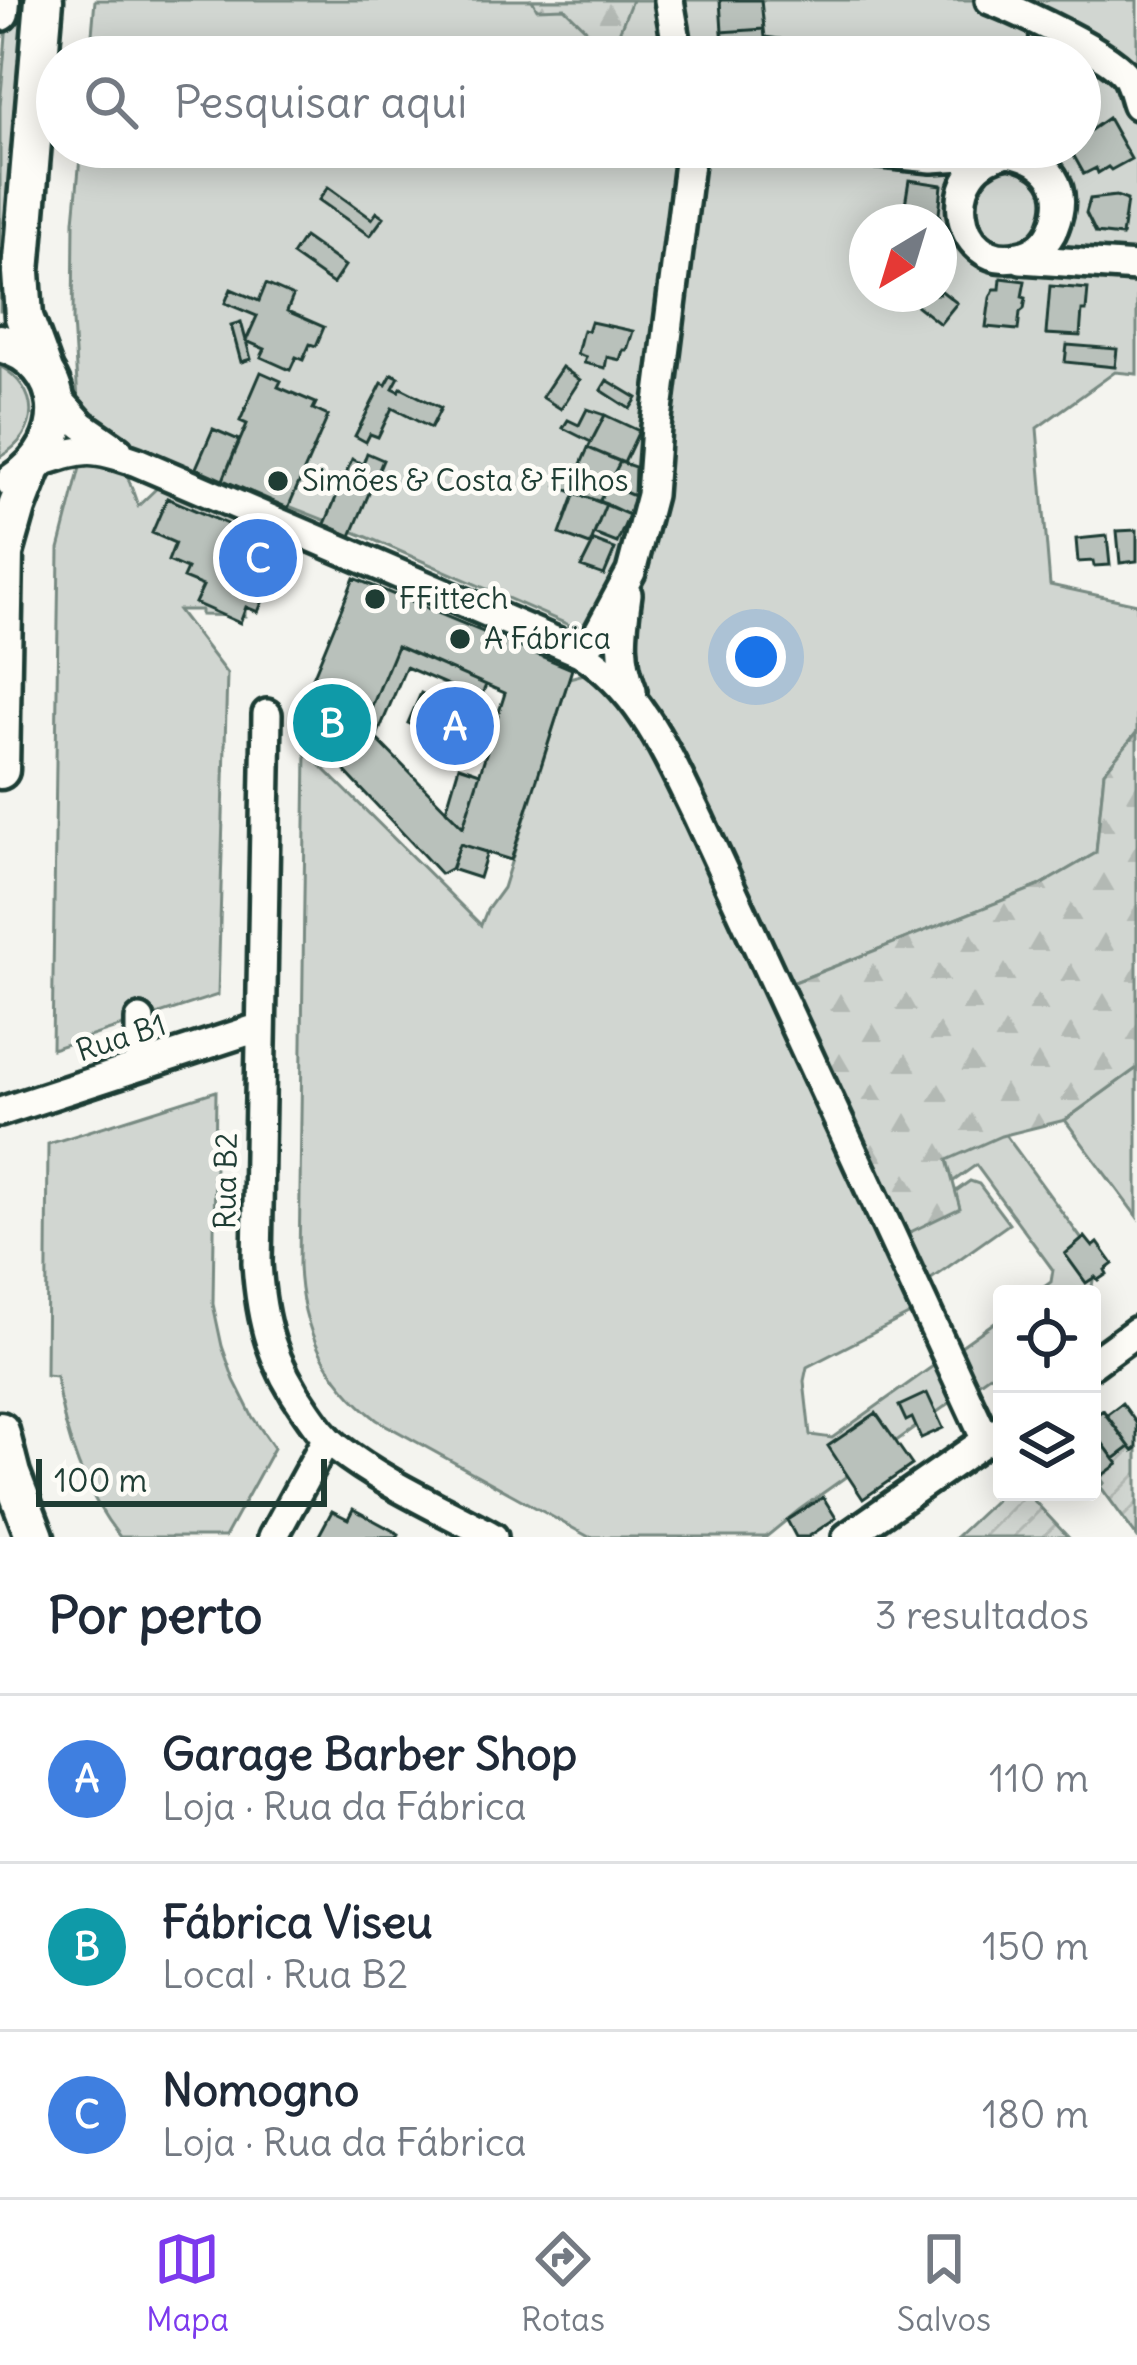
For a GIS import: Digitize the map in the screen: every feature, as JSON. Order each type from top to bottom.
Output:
[{"type":"main road","points":[[0,12],[1,0]]},
{"type":"main road","points":[[41,36],[44,0]]},
{"type":"main road","points":[[0,770],[4,553],[23,473],[45,455],[57,415],[24,317],[21,272],[36,95]]},
{"type":"main road","points":[[0,343],[28,356],[49,384]]},
{"type":"main road","points":[[0,1431],[32,1537]]},
{"type":"main road","points":[[0,1518],[32,1537]]},
{"type":"street","points":[[670,0],[676,36]]},
{"type":"street","points":[[990,0],[1063,36]]},
{"type":"street","points":[[1101,56],[1128,78],[1137,105]]},
{"type":"street","points":[[640,710],[625,674],[620,644],[631,572],[651,495],[688,168]]},
{"type":"street","points":[[948,168],[964,188]]},
{"type":"street","points":[[977,168],[964,188],[961,217],[978,246],[1011,258],[1137,267]]},
{"type":"street","points":[[1011,258],[1041,246],[1056,221],[1058,189],[1046,168]]},
{"type":"street","points":[[1056,221],[1078,262]]},
{"type":"street","points":[[49,384],[82,425],[137,462]]},
{"type":"street","points":[[23,473],[87,449],[105,451],[580,652],[603,667],[640,710],[676,771],[993,1432]]},
{"type":"street","points":[[580,652],[597,634],[631,572]]},
{"type":"street","name":"Rua B2","points":[[268,713],[260,1304],[275,1358],[327,1438],[371,1470],[493,1537]]},
{"type":"street","points":[[140,1020],[140,1066]]},
{"type":"street","name":"Rua B1","points":[[0,1112],[261,1027]]},
{"type":"street","points":[[1101,1357],[1137,1331]]},
{"type":"street","points":[[847,1537],[890,1523],[993,1435]]},
{"type":"street","points":[[273,1537],[327,1438]]},
{"type":"green space","points":[[9,0],[25,0],[3,250],[4,311],[0,311],[0,106]]},
{"type":"green space","points":[[95,0],[1137,0],[1137,374],[1115,372],[1037,428],[1050,585],[1137,604],[1137,732],[1104,772],[1096,853],[1039,886],[787,985],[659,712],[576,628],[367,537],[188,466],[180,471],[101,434],[78,401],[73,321],[79,168],[1101,168],[1101,36],[92,36]]},
{"type":"green space","points":[[532,0],[632,0],[617,36],[593,36],[564,8],[537,9]]},
{"type":"green space","points":[[0,366],[23,387],[31,412],[23,436],[0,457]]},
{"type":"green space","points":[[83,456],[126,472],[138,506],[158,487],[247,526],[245,616],[178,610],[227,674],[218,995],[52,1049],[59,549]]},
{"type":"green space","points":[[594,674],[642,725],[867,1208],[986,1108],[1099,1263],[1092,1285],[1047,1285],[1053,1270],[976,1165],[920,1205],[884,1242],[970,1181],[979,1184],[1009,1224],[907,1296],[914,1312],[807,1367],[804,1381],[810,1435],[832,1438],[993,1323],[993,1372],[766,1537],[589,1537],[377,1420],[330,1370],[305,1311],[299,1265],[306,751],[481,925],[503,888],[569,678]]},
{"type":"green space","points":[[1137,732],[1137,1068],[1065,1120],[1001,1136],[947,1160],[960,1208],[900,1237],[787,985],[1039,886],[1096,853],[1104,772]]},
{"type":"green space","points":[[1137,1068],[1137,1217],[1065,1120]]},
{"type":"green space","points":[[216,1091],[213,1304],[234,1380],[274,1448],[225,1537],[120,1537],[77,1461],[56,1376],[46,1375],[48,1144]]},
{"type":"green space","points":[[1130,1447],[1137,1448],[1137,1537],[1101,1487],[1101,1476]]},
{"type":"green space","points":[[994,1501],[1034,1501],[1068,1537],[956,1537]]},
{"type":"building","points":[[720,0],[761,0],[764,29],[722,32]]},
{"type":"building","points":[[1029,24],[1051,36],[1028,36]]},
{"type":"building","points":[[764,29],[765,36],[722,36],[722,32]]},
{"type":"building","points":[[1108,118],[1131,159],[1098,173],[1096,168],[1101,168],[1101,123]]},
{"type":"building","points":[[909,180],[942,185],[940,204],[905,204]]},
{"type":"building","points":[[328,187],[372,219],[377,212],[384,217],[370,236],[319,200]]},
{"type":"building","points":[[1116,196],[1127,200],[1122,236],[1096,233],[1086,213],[1090,199]]},
{"type":"building","points":[[304,237],[345,266],[333,284],[292,255]]},
{"type":"building","points":[[1001,278],[1025,281],[1018,330],[986,327],[990,298],[994,289],[1000,289]]},
{"type":"building","points":[[266,284],[293,296],[287,311],[324,327],[316,346],[310,344],[303,360],[296,357],[290,370],[261,357],[265,349],[246,341],[257,316],[225,303],[231,289],[259,301]]},
{"type":"building","points":[[1050,286],[1088,289],[1080,336],[1046,334]]},
{"type":"building","points":[[925,312],[950,312],[940,324]]},
{"type":"building","points":[[241,322],[251,359],[241,362],[231,325]]},
{"type":"building","points":[[591,322],[633,331],[620,360],[607,357],[605,368],[584,363],[586,357],[577,354],[583,330],[588,331]]},
{"type":"building","points":[[1067,345],[1117,349],[1115,367],[1065,362]]},
{"type":"building","points":[[562,367],[580,380],[561,409],[542,397]]},
{"type":"building","points":[[261,372],[281,381],[278,387],[316,403],[313,409],[328,416],[288,508],[223,480],[247,424],[240,421]]},
{"type":"building","points":[[392,374],[399,377],[393,388],[441,408],[431,428],[392,408],[378,437],[370,434],[366,442],[355,436],[382,383],[386,385]]},
{"type":"building","points":[[607,380],[637,398],[630,409],[601,390]]},
{"type":"building","points":[[587,409],[605,415],[591,442],[563,428],[568,420],[579,425]]},
{"type":"building","points":[[605,415],[639,431],[624,463],[588,448]]},
{"type":"building","points":[[213,429],[239,440],[223,480],[196,468]]},
{"type":"building","points":[[588,448],[620,462],[599,502],[557,486],[561,475],[574,480]]},
{"type":"building","points":[[367,453],[383,460],[351,536],[325,524],[352,459],[363,464]]},
{"type":"building","points":[[620,462],[635,467],[634,496],[608,485]]},
{"type":"building","points":[[608,485],[634,496],[629,515],[599,502]]},
{"type":"building","points":[[575,493],[606,504],[590,545],[560,534]]},
{"type":"building","points":[[167,498],[285,549],[258,612],[246,607],[240,623],[195,603],[203,586],[183,578],[187,569],[168,561],[175,543],[152,533]]},
{"type":"building","points":[[606,504],[629,515],[617,543],[594,534]]},
{"type":"building","points":[[1137,530],[1137,561],[1120,563],[1117,531]]},
{"type":"building","points":[[1107,536],[1110,565],[1078,562],[1076,539]]},
{"type":"building","points":[[594,541],[615,549],[604,575],[581,567]]},
{"type":"building","points":[[354,578],[572,669],[511,860],[460,844],[452,868],[441,874],[296,719]],"holes":[[[397,646],[505,693],[463,827],[364,726]]]},
{"type":"building","points":[[397,646],[486,685],[480,699],[406,667],[376,738],[364,726]]},
{"type":"building","points":[[421,693],[472,716],[459,746],[408,723]]},
{"type":"building","points":[[459,766],[480,773],[463,827],[446,810]]},
{"type":"building","points":[[460,844],[487,852],[479,878],[451,869]]},
{"type":"building","points":[[1085,1237],[1093,1247],[1098,1243],[1113,1264],[1105,1270],[1107,1274],[1086,1283],[1065,1254]]},
{"type":"building","points":[[927,1393],[943,1428],[921,1438],[912,1418],[906,1421],[899,1406]]},
{"type":"building","points":[[1122,1403],[1137,1424],[1133,1451],[1106,1415]]},
{"type":"building","points":[[1101,1411],[1130,1447],[1114,1459],[1101,1441]]},
{"type":"building","points":[[876,1413],[912,1465],[863,1499],[828,1446]]},
{"type":"building","points":[[1101,1441],[1118,1464],[1101,1476]]},
{"type":"building","points":[[823,1497],[836,1518],[808,1537],[796,1537],[787,1520]]},
{"type":"building","points":[[353,1509],[398,1537],[318,1537],[332,1511],[348,1519]]},
{"type":"place","name":"Simões & Costa & Filhos","points":[[278,481]]},
{"type":"place","name":"Nomogno","points":[[258,558]]},
{"type":"place","name":"FFittech","points":[[375,599]]},
{"type":"place","name":"A Fábrica","points":[[460,639]]},
{"type":"place","name":"Fábrica Viseu","points":[[332,723]]},
{"type":"place","name":"Garage Barber Shop","points":[[455,726]]}]
